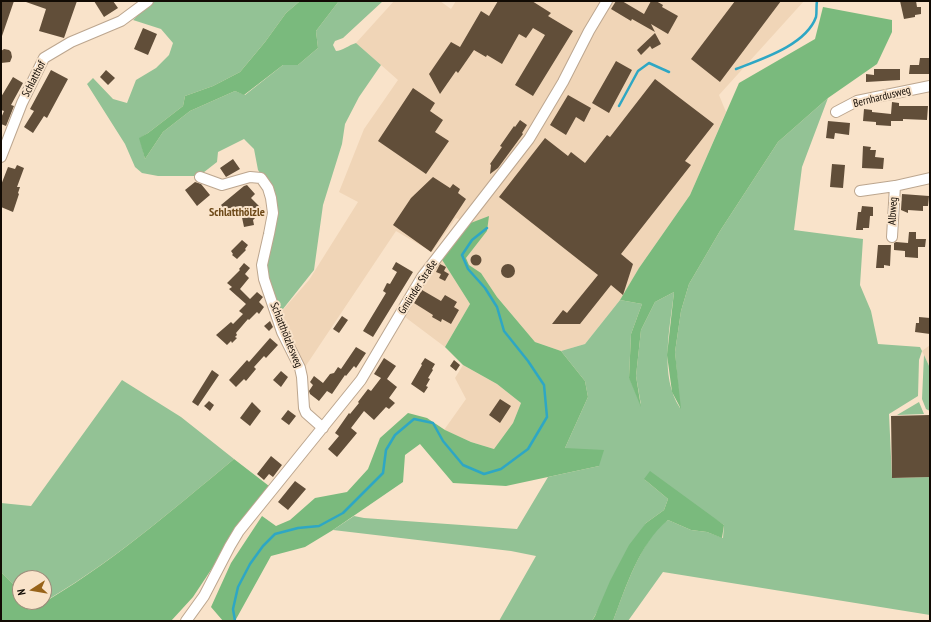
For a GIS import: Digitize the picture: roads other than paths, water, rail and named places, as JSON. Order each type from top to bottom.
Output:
[{"type":"street","name":"Schlatthof","points":[[1,157],[22,104],[44,58],[71,42],[121,21],[148,1]]},
{"type":"street","name":"Gmünder Straße","points":[[186,621],[204,596],[239,531],[361,380],[422,277],[529,139],[563,82],[589,31],[607,1]]},
{"type":"street","name":"Bernhardusweg","points":[[836,112],[857,101],[930,86]]},
{"type":"street","name":"Schlatthölzlesweg","points":[[200,177],[222,185],[250,177],[261,178],[268,188],[271,198],[272,213],[262,265],[264,279],[282,332],[300,368],[304,408],[306,413],[322,428]]},
{"type":"street","name":"Albweg","points":[[860,191],[895,186],[930,178]]},
{"type":"street","name":"Albweg","points":[[892,237],[895,186]]},
{"type":"waterway","points":[[736,69],[770,56],[803,36],[811,27],[816,17],[817,1]]},
{"type":"waterway","points":[[619,106],[638,71],[649,63],[669,72]]},
{"type":"waterway","points":[[235,621],[233,609],[238,587],[250,564],[263,546],[275,534],[298,528],[319,526],[343,513],[383,473],[386,450],[395,435],[414,419],[433,423],[443,441],[463,465],[484,474],[501,469],[528,449],[547,417],[544,385],[528,361],[504,331],[497,307],[485,288],[468,269],[462,255],[472,240],[487,228]]},
{"type":"district","name":"Schlatthölzle","points":[[237,213]]}]
